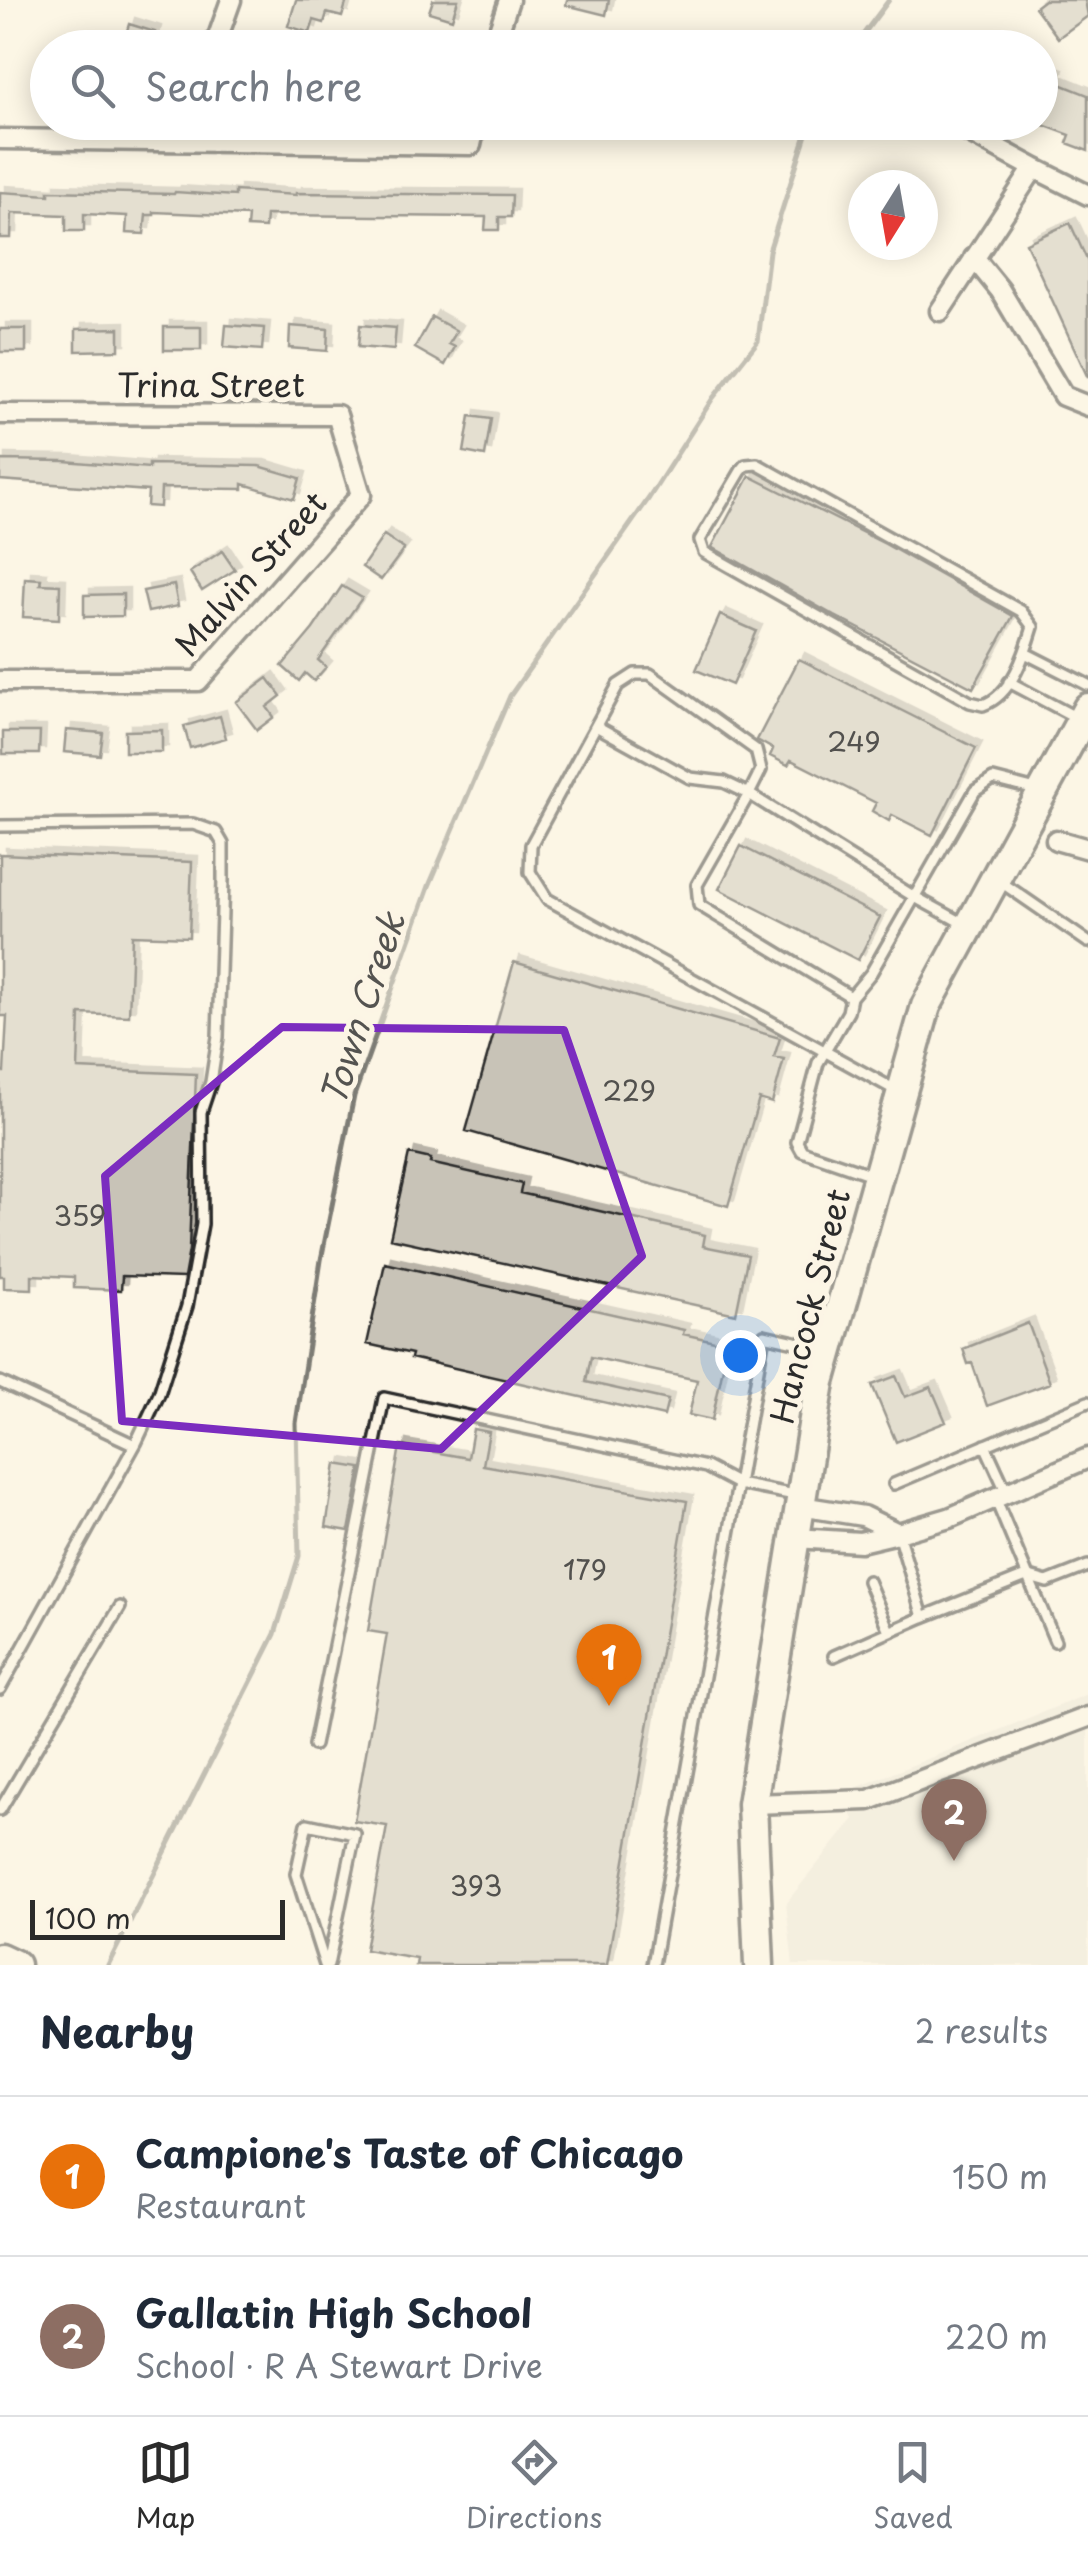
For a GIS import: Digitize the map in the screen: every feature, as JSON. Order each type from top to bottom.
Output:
[{"type":"street","points":[[220,30],[231,0]]},
{"type":"street","points":[[499,30],[509,0]]},
{"type":"street","points":[[0,139],[30,138]]},
{"type":"street","points":[[369,140],[471,145],[472,140]]},
{"type":"street","points":[[983,140],[1088,195]]},
{"type":"street","points":[[940,311],[1034,168]]},
{"type":"street","points":[[974,258],[1000,290],[1063,396],[1088,406]]},
{"type":"street","name":"Trina Street","points":[[0,414],[337,415],[361,496]]},
{"type":"street","name":"Malvin Street","points":[[0,681],[198,682],[361,496]]},
{"type":"street","name":"Hancock Street","points":[[759,1965],[752,1804],[828,1350],[926,1006],[1084,715]]},
{"type":"street","points":[[1056,840],[1088,849]]},
{"type":"street","points":[[795,1538],[860,1542],[898,1532],[949,1518],[1088,1458]]},
{"type":"street","points":[[801,1501],[863,1516],[898,1532]]},
{"type":"street","points":[[752,1804],[868,1800],[1088,1716]]},
{"type":"street","points":[[0,1958],[15,1965]]},
{"type":"lane","points":[[757,464],[1021,611],[1033,627],[1025,653],[1009,682],[992,702],[970,702],[704,552],[700,540],[746,465],[757,464]]},
{"type":"lane","points":[[1025,653],[1088,685]]},
{"type":"lane","points":[[851,997],[699,904],[696,885],[761,770],[756,750],[650,674],[634,674],[618,685],[531,846],[530,872],[546,898],[901,1093]]},
{"type":"lane","points":[[1009,682],[1084,715]]},
{"type":"lane","points":[[596,726],[690,778],[724,782],[749,794],[913,896],[969,926]]},
{"type":"lane","points":[[878,1176],[802,1151],[796,1142],[818,1063],[848,1012],[851,997],[871,972],[975,791],[993,779],[1042,792]]},
{"type":"lane","points":[[0,826],[193,824],[216,832],[223,844],[218,1037],[211,1082],[201,1112],[202,1224],[187,1306],[159,1394],[135,1445],[0,1689]]},
{"type":"lane","points":[[995,878],[1088,942]]},
{"type":"lane","points":[[653,1965],[764,1335],[828,1350]]},
{"type":"lane","points":[[0,1382],[135,1445]]},
{"type":"lane","points":[[314,1745],[384,1398],[706,1468],[738,1484],[801,1501]]},
{"type":"lane","points":[[894,1484],[1088,1402]]},
{"type":"lane","points":[[985,1445],[1026,1576],[1056,1641]]},
{"type":"lane","points":[[898,1532],[924,1617]]},
{"type":"lane","points":[[834,1656],[1026,1576],[1047,1582],[1088,1566]]},
{"type":"lane","points":[[868,1580],[889,1631]]},
{"type":"lane","points":[[0,1810],[120,1607]]},
{"type":"lane","points":[[308,1824],[355,1834],[327,1965],[296,1874],[308,1824]]},
{"type":"highlighted area","points":[[282,1027],[564,1030],[642,1256],[441,1449],[122,1421],[105,1176]]},
{"type":"shaded area","points":[[1088,1694],[1088,1965],[793,1965],[786,1903],[854,1819],[841,1794]]},
{"type":"building","points":[[296,0],[347,0],[342,17],[327,13],[324,23],[314,20],[311,30],[288,26]]},
{"type":"building","points":[[433,0],[458,0],[452,19],[429,12]]},
{"type":"building","points":[[567,0],[609,0],[606,15],[566,5]]},
{"type":"building","points":[[1044,0],[1085,0],[1088,16],[1058,38],[1058,30],[1052,30],[1035,7]]},
{"type":"building","points":[[129,24],[148,30],[127,30]]},
{"type":"building","points":[[1058,83],[1088,95],[1088,151],[1067,143],[1070,135],[1058,131]]},
{"type":"building","points":[[49,191],[235,196],[235,191],[296,195],[512,195],[511,217],[499,217],[499,230],[485,230],[486,217],[266,215],[265,228],[247,227],[248,216],[154,212],[146,215],[144,234],[126,233],[127,216],[84,214],[84,231],[66,231],[66,215],[12,213],[11,238],[0,238],[0,192],[49,195]]},
{"type":"building","points":[[1070,223],[1088,262],[1088,378],[1026,243]]},
{"type":"building","points":[[432,317],[457,331],[449,344],[455,347],[445,365],[415,348]]},
{"type":"building","points":[[226,325],[264,328],[262,350],[224,347]]},
{"type":"building","points":[[360,325],[396,328],[394,350],[358,347]]},
{"type":"building","points":[[290,326],[328,329],[327,351],[289,348]]},
{"type":"building","points":[[164,327],[201,327],[201,350],[164,350]]},
{"type":"building","points":[[119,328],[119,350],[76,351],[76,329]]},
{"type":"building","points":[[0,329],[26,329],[26,352],[0,352]]},
{"type":"building","points":[[470,416],[491,419],[485,456],[464,452]]},
{"type":"building","points":[[0,460],[149,468],[149,464],[259,466],[300,478],[294,499],[243,484],[243,489],[161,488],[160,507],[147,506],[148,491],[0,480]]},
{"type":"building","points":[[750,476],[885,544],[1013,616],[973,688],[712,547]]},
{"type":"building","points":[[384,535],[404,549],[381,580],[362,567]]},
{"type":"building","points":[[222,551],[235,570],[202,591],[190,572]]},
{"type":"building","points":[[25,578],[60,585],[59,619],[23,617]]},
{"type":"building","points":[[174,585],[178,606],[148,612],[143,591]]},
{"type":"building","points":[[342,586],[362,598],[318,660],[326,667],[314,681],[305,673],[299,681],[282,666]]},
{"type":"building","points":[[123,594],[123,616],[84,617],[84,595]]},
{"type":"building","points":[[720,615],[756,631],[732,685],[696,670]]},
{"type":"building","points":[[799,659],[976,748],[932,835],[892,815],[889,821],[872,811],[876,803],[791,760],[788,765],[770,756],[773,749],[757,740]]},
{"type":"building","points":[[268,678],[281,696],[267,707],[274,717],[257,730],[236,702]]},
{"type":"building","points":[[220,716],[226,738],[190,748],[184,726]]},
{"type":"building","points":[[66,730],[103,733],[100,755],[64,752]]},
{"type":"building","points":[[162,730],[162,752],[125,752],[125,731]]},
{"type":"building","points":[[3,732],[40,732],[39,754],[3,754]]},
{"type":"building","points":[[741,846],[880,917],[858,960],[719,889]]},
{"type":"building","points":[[0,854],[192,862],[189,937],[132,935],[129,1016],[80,1014],[78,1069],[196,1074],[189,1250],[184,1278],[122,1276],[121,1290],[74,1288],[74,1277],[32,1275],[32,1289],[4,1288],[4,1276],[0,1276],[0,1072],[4,1072],[7,1016],[0,1016]]},
{"type":"building","points":[[514,962],[780,1038],[774,1057],[784,1059],[772,1103],[759,1099],[728,1206],[466,1131]]},
{"type":"building","points":[[409,1154],[431,1159],[430,1163],[522,1184],[520,1193],[705,1235],[703,1246],[748,1255],[736,1314],[390,1238]]},
{"type":"building","points":[[385,1263],[684,1330],[683,1334],[728,1344],[712,1420],[689,1415],[697,1380],[591,1357],[586,1382],[668,1400],[664,1416],[411,1358],[412,1354],[367,1344]]},
{"type":"building","points":[[1028,1323],[1050,1383],[987,1406],[963,1349]]},
{"type":"building","points":[[896,1376],[905,1397],[931,1387],[946,1422],[896,1442],[872,1385]]},
{"type":"building","points":[[473,1429],[489,1432],[483,1465],[687,1501],[607,1965],[416,1965],[417,1959],[365,1950],[387,1826],[354,1821],[387,1634],[368,1631],[400,1446],[468,1458]]},
{"type":"building","points":[[336,1464],[361,1468],[349,1531],[326,1527]]},
{"type":"waterway","name":"Town Creek","points":[[866,30],[889,0]]},
{"type":"waterway","name":"Town Creek","points":[[108,1965],[275,1634],[299,1556],[296,1423],[321,1260],[354,1096],[429,886],[510,696],[649,498],[713,398],[758,341],[769,251],[804,140]]},
{"type":"place","name":"Campione's Taste of Chicago","points":[[609,1706]]},
{"type":"place","name":"Gallatin High School","points":[[954,1861]]}]
